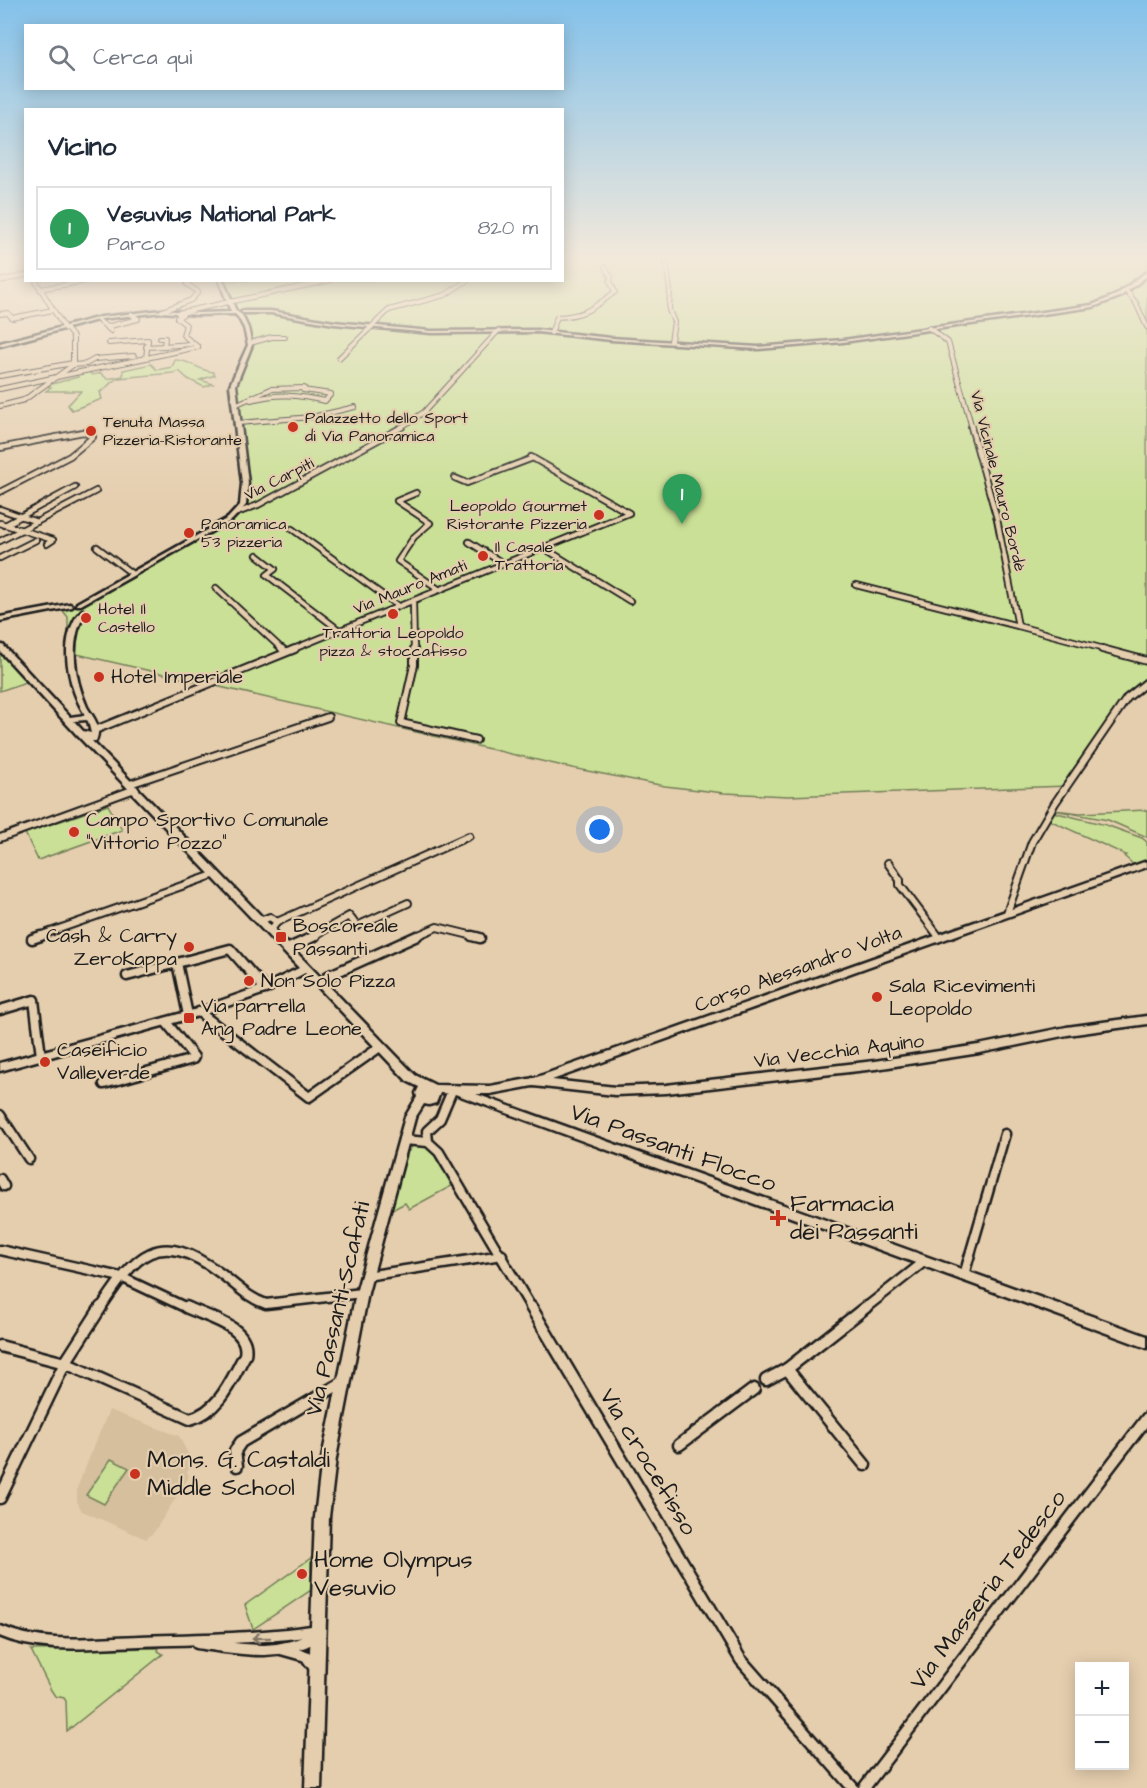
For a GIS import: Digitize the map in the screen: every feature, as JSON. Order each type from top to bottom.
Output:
[{"type":"street","points":[[0,345],[22,339]]},
{"type":"street","points":[[73,339],[73,364]]},
{"type":"street","points":[[109,344],[138,339]]},
{"type":"street","points":[[146,357],[147,339]]},
{"type":"street","points":[[164,346],[165,339]]},
{"type":"street","points":[[0,389],[198,347],[189,339]]},
{"type":"street","points":[[70,611],[131,573],[217,527],[237,513],[245,498],[245,483],[232,385],[250,343],[249,339]]},
{"type":"street","points":[[250,343],[263,339]]},
{"type":"street","points":[[339,358],[359,339]]},
{"type":"street","name":"Via Carpiti","points":[[237,513],[258,505],[383,438],[424,412],[490,339]]},
{"type":"street","points":[[624,339],[671,341],[732,348],[769,348],[853,339]]},
{"type":"street","name":"Via Vicinale Mauro Bordè","points":[[945,339],[948,342],[997,519],[1018,626]]},
{"type":"street","points":[[146,347],[191,344]]},
{"type":"street","points":[[0,376],[43,368],[88,364],[94,359],[146,357]]},
{"type":"street","points":[[0,408],[24,400],[73,364]]},
{"type":"street","points":[[43,368],[49,378]]},
{"type":"street","points":[[235,405],[278,394],[293,394],[325,401],[331,394],[289,386],[264,391],[250,400]]},
{"type":"street","points":[[0,408],[6,408]]},
{"type":"street","points":[[238,423],[305,419],[355,408]]},
{"type":"street","points":[[0,448],[83,432],[93,437],[75,453],[0,492]]},
{"type":"street","name":"Via Mauro Amati","points":[[94,733],[630,511],[532,457],[467,483],[455,478]]},
{"type":"street","points":[[2,524],[75,487]]},
{"type":"street","points":[[0,541],[96,490]]},
{"type":"street","points":[[416,493],[397,501],[430,523],[414,537],[398,561],[440,590]]},
{"type":"street","points":[[0,509],[37,522]]},
{"type":"street","points":[[2,524],[52,540],[47,544]]},
{"type":"street","points":[[292,529],[398,606]]},
{"type":"street","points":[[0,558],[36,540]]},
{"type":"street","points":[[469,543],[504,564]]},
{"type":"street","points":[[97,547],[131,573]]},
{"type":"street","points":[[544,548],[630,600]]},
{"type":"street","points":[[257,555],[275,569],[267,575],[339,630]]},
{"type":"street","points":[[856,585],[1147,661]]},
{"type":"street","points":[[216,588],[285,652]]},
{"type":"street","points":[[74,622],[93,598]]},
{"type":"street","points":[[413,601],[414,665],[401,723],[477,740]]},
{"type":"street","points":[[79,604],[85,610]]},
{"type":"street","points":[[1,623],[14,617],[54,610],[85,610]]},
{"type":"street","points":[[70,611],[74,622],[70,647],[71,658],[84,716],[94,733],[95,747]]},
{"type":"street","points":[[1,648],[305,969],[323,979],[380,1047],[428,1094]]},
{"type":"street","points":[[1007,913],[1032,842],[1043,822],[1126,698],[1147,682]]},
{"type":"street","points":[[68,720],[84,716]]},
{"type":"street","points":[[78,731],[76,723],[84,716]]},
{"type":"street","points":[[0,838],[133,787],[328,717]]},
{"type":"street","points":[[78,731],[94,733]]},
{"type":"street","points":[[270,931],[277,922],[469,836]]},
{"type":"street","points":[[888,862],[900,880],[900,885],[939,937]]},
{"type":"street","name":"Corso Alessandro Volta","points":[[428,1094],[498,1089],[534,1082],[1147,864]]},
{"type":"street","points":[[32,939],[216,874]]},
{"type":"street","points":[[287,949],[328,930],[337,921],[349,916],[357,926],[408,903]]},
{"type":"street","points":[[260,921],[270,918],[277,922]]},
{"type":"street","points":[[323,979],[437,927],[480,938]]},
{"type":"street","points":[[127,976],[230,949],[265,989]]},
{"type":"street","points":[[177,963],[188,1015]]},
{"type":"street","points":[[0,1067],[199,1012],[265,989],[305,969]]},
{"type":"street","points":[[0,1010],[34,1000],[41,1056]]},
{"type":"street","points":[[199,1012],[309,1097],[380,1047]]},
{"type":"street","name":"Via Vecchia Aquino","points":[[534,1082],[615,1091],[666,1089],[875,1065],[979,1049],[1067,1031],[1147,1020]]},
{"type":"street","points":[[104,1084],[193,1059],[194,1057],[166,1022]]},
{"type":"street","points":[[403,1140],[428,1142],[427,1131],[440,1119],[454,1092]]},
{"type":"street","name":"Via Passanti Flocco","points":[[454,1092],[1147,1342]]},
{"type":"street","name":"Via Passanti-Scafati","points":[[313,1788],[322,1517],[329,1458],[366,1276],[403,1140],[414,1108],[428,1094]]},
{"type":"street","points":[[0,1115],[29,1159]]},
{"type":"street","points":[[964,1275],[1005,1134]]},
{"type":"street","name":"Via crocefisso","points":[[428,1142],[439,1152],[502,1255],[741,1660],[853,1788]]},
{"type":"street","points":[[0,1498],[65,1363],[121,1277],[143,1255],[163,1248],[180,1251],[217,1271],[255,1300],[266,1304],[362,1293]]},
{"type":"street","points":[[0,1250],[121,1277],[237,1331],[244,1336],[247,1344],[245,1355],[215,1403],[203,1415],[186,1418],[65,1363],[0,1346]]},
{"type":"street","points":[[366,1276],[502,1255]]},
{"type":"street","points":[[766,1380],[787,1369],[925,1261]]},
{"type":"street","points":[[787,1369],[865,1465]]},
{"type":"street","points":[[237,1466],[235,1451],[241,1442],[343,1382]]},
{"type":"street","points":[[679,1445],[754,1389]]},
{"type":"street","name":"Via Masseria Tedesco","points":[[864,1788],[1147,1418]]},
{"type":"street","points":[[0,1631],[27,1641],[189,1641],[318,1633]]},
{"type":"street","points":[[189,1641],[252,1653],[281,1649],[310,1641],[318,1633]]},
{"type":"street","points":[[281,1649],[306,1656],[317,1676]]},
{"type":"shaded area","name":"Mons. G. Castaldi Middle School","points":[[109,1410],[179,1436],[194,1466],[187,1471],[189,1477],[154,1532],[146,1539],[82,1511],[77,1502],[77,1488]]},
{"type":"green space","points":[[246,339],[1147,339],[1147,685],[1125,704],[1068,786],[788,796],[724,793],[665,786],[572,768],[68,652],[68,617],[63,611],[64,608],[98,593],[146,563],[227,518],[240,504],[243,497],[228,387],[247,345]]},
{"type":"green space","points":[[175,360],[185,361],[213,372],[215,375],[200,380],[213,384],[204,387],[188,379],[179,371],[119,378],[100,392],[102,399],[72,410],[68,405],[81,391],[46,391],[51,387],[46,386],[48,385],[78,377],[76,374],[88,371],[92,375],[101,373],[107,379],[123,376],[123,370],[151,364],[157,370],[172,367]]},
{"type":"green space","points":[[0,653],[2,653],[29,681],[0,691]]},
{"type":"green space","name":"Campo Sportivo Comunale \"Vittorio Pozzo\"","points":[[108,805],[122,830],[38,860],[25,833]]},
{"type":"green space","points":[[1054,810],[1080,813],[1147,810],[1147,837],[1108,820]]},
{"type":"green space","points":[[1053,812],[1106,825],[1142,838],[1147,842],[1147,860],[1134,865],[1124,856],[1126,855],[1047,819]]},
{"type":"green space","points":[[412,1145],[429,1145],[457,1183],[409,1209],[405,1203],[390,1211],[404,1150],[410,1151]]},
{"type":"green space","points":[[111,1459],[129,1468],[104,1504],[86,1495]]},
{"type":"green space","points":[[311,1558],[311,1590],[253,1629],[245,1605]]},
{"type":"green space","points":[[159,1648],[158,1651],[163,1654],[67,1731],[66,1701],[64,1698],[55,1696],[31,1650]]},
{"type":"place","name":"Palazzetto dello Sport di Via Panoramica","points":[[293,427]]},
{"type":"place","name":"Tenuta Massa Pizzeria-Ristorante","points":[[91,431]]},
{"type":"place","name":"Leopoldo Gourmet Ristorante Pizzeria","points":[[599,515]]},
{"type":"place","name":"Vesuvius National Park","points":[[682,524]]},
{"type":"place","name":"Panoramica 53 pizzeria","points":[[189,533]]},
{"type":"place","name":"Il Casale Trattoria","points":[[483,556]]},
{"type":"place","name":"Trattoria Leopoldo pizza & stoccafisso","points":[[393,614]]},
{"type":"place","name":"Hotel Il Castello","points":[[86,618]]},
{"type":"place","name":"Hotel Imperiale","points":[[99,677]]},
{"type":"place","name":"Campo Sportivo Comunale \"Vittorio Pozzo\"","points":[[74,832]]},
{"type":"place","name":"Boscoreale Passanti","points":[[281,937]]},
{"type":"place","name":"Cash & Carry ZeroKappa","points":[[189,947]]},
{"type":"place","name":"Non Solo Pizza","points":[[249,981]]},
{"type":"place","name":"Sala Ricevimenti Leopoldo","points":[[877,997]]},
{"type":"place","name":"Via parrella Ang Padre Leone","points":[[189,1018]]},
{"type":"place","name":"Caseificio Valleverde","points":[[45,1062]]},
{"type":"place","name":"Farmacia dei Passanti","points":[[778,1218]]},
{"type":"place","name":"Mons. G. Castaldi Middle School","points":[[135,1474]]},
{"type":"place","name":"Home Olympus Vesuvio","points":[[302,1574]]}]
